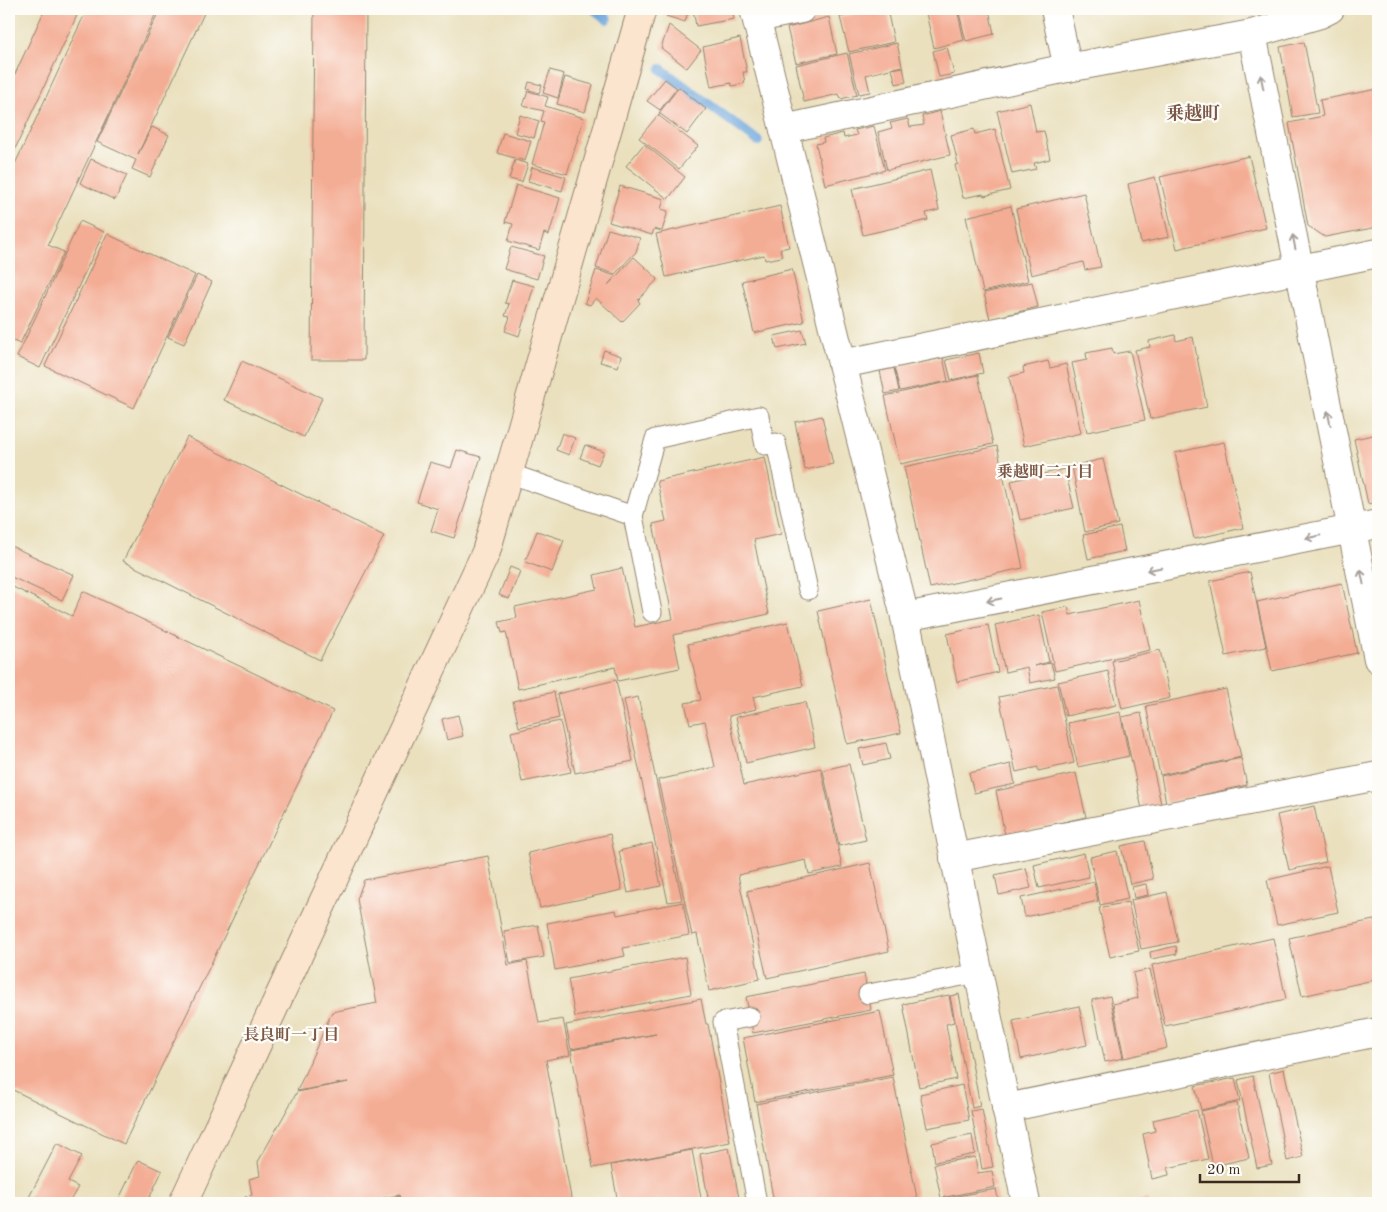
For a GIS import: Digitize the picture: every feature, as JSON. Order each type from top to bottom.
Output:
[{"type":"street","points":[[184,1203],[486,552],[642,9]]},
{"type":"street","points":[[801,9],[755,14],[905,617],[1026,1203]]},
{"type":"street","points":[[1055,9],[1068,68]]},
{"type":"street","points":[[784,129],[1068,68],[1252,34],[1320,14],[1330,9]]},
{"type":"street","points":[[1252,34],[1378,660]]},
{"type":"street","points":[[842,364],[1378,253]]},
{"type":"street","points":[[905,617],[1378,524]]},
{"type":"street","points":[[954,858],[1378,776]]},
{"type":"street","points":[[1006,1108],[1378,1032]]},
{"type":"lane","points":[[652,612],[633,516],[655,439],[759,416],[765,445],[776,443],[808,590]]},
{"type":"lane","points":[[508,473],[633,516]]},
{"type":"lane","points":[[868,994],[978,973]]},
{"type":"lane","points":[[750,1017],[723,1022],[758,1203]]},
{"type":"building","points":[[45,9],[80,9],[9,162],[9,87]]},
{"type":"building","points":[[87,9],[158,9],[48,245],[64,252],[20,344],[9,339],[9,177]]},
{"type":"building","points":[[160,9],[206,9],[138,154],[152,127],[169,135],[150,177],[132,169],[136,160],[97,142]]},
{"type":"building","points":[[314,9],[366,9],[364,360],[311,360]]},
{"type":"building","points":[[668,9],[689,9],[685,22],[666,16]]},
{"type":"building","points":[[693,9],[732,9],[734,19],[696,26]]},
{"type":"building","points":[[875,9],[887,9],[894,42],[849,52],[840,17]]},
{"type":"building","points":[[925,9],[957,9],[964,40],[934,48]]},
{"type":"building","points":[[958,9],[989,9],[994,34],[966,41]]},
{"type":"building","points":[[829,17],[837,54],[796,63],[787,28]]},
{"type":"building","points":[[669,25],[701,50],[687,68],[661,48]]},
{"type":"building","points":[[740,38],[747,72],[743,72],[745,83],[732,86],[731,83],[711,87],[703,47]]},
{"type":"building","points":[[1304,42],[1318,113],[1293,117],[1280,47]]},
{"type":"building","points":[[897,43],[902,66],[866,75],[870,92],[859,94],[849,54]]},
{"type":"building","points":[[947,47],[954,74],[939,77],[933,51]]},
{"type":"building","points":[[847,53],[857,95],[841,99],[839,94],[804,102],[796,65]]},
{"type":"building","points":[[903,67],[906,82],[896,84],[892,69]]},
{"type":"building","points":[[550,70],[564,74],[558,98],[543,93]]},
{"type":"building","points":[[565,77],[593,85],[585,112],[557,104]]},
{"type":"building","points":[[665,79],[677,88],[660,110],[647,101]]},
{"type":"building","points":[[529,82],[542,85],[539,93],[527,89]]},
{"type":"building","points":[[679,87],[706,109],[687,134],[659,113]]},
{"type":"building","points":[[1378,89],[1378,227],[1325,237],[1308,226],[1289,123],[1323,116],[1320,100]]},
{"type":"building","points":[[528,91],[548,97],[545,106],[584,118],[567,174],[532,164],[544,122],[541,121],[544,111],[523,106]]},
{"type":"building","points":[[1030,103],[1036,132],[1044,131],[1050,159],[1034,163],[1036,169],[1012,174],[997,111]]},
{"type":"building","points":[[940,111],[950,155],[887,170],[878,132],[892,128],[890,123],[908,119],[910,127],[924,125],[922,116]]},
{"type":"building","points":[[520,115],[539,121],[534,138],[515,133]]},
{"type":"building","points":[[658,115],[698,146],[679,169],[639,138]]},
{"type":"building","points":[[874,126],[885,170],[825,185],[816,144],[824,142],[823,138],[843,133],[844,138],[857,135],[855,130]]},
{"type":"building","points":[[974,129],[975,134],[995,129],[1010,190],[984,196],[983,194],[963,198],[955,165],[958,164],[951,135]]},
{"type":"building","points":[[503,133],[531,141],[525,161],[497,153]]},
{"type":"building","points":[[644,144],[685,177],[668,199],[626,166]]},
{"type":"building","points":[[1249,156],[1266,228],[1177,249],[1160,177]]},
{"type":"building","points":[[91,159],[127,175],[115,200],[80,183]]},
{"type":"building","points":[[515,160],[528,164],[522,182],[509,179]]},
{"type":"building","points":[[532,167],[566,177],[562,191],[528,181]]},
{"type":"building","points":[[930,170],[939,210],[926,213],[928,220],[863,235],[852,189]]},
{"type":"building","points":[[1155,177],[1169,237],[1141,243],[1128,184]]},
{"type":"building","points":[[516,185],[560,198],[549,235],[544,233],[539,250],[508,241],[513,224],[505,222]]},
{"type":"building","points":[[620,186],[664,199],[661,209],[668,211],[662,231],[654,229],[652,235],[609,222]]},
{"type":"building","points":[[1084,193],[1101,267],[1085,270],[1083,262],[1031,275],[1016,209]]},
{"type":"building","points":[[780,206],[789,247],[780,249],[782,257],[765,260],[764,255],[666,277],[656,234]]},
{"type":"building","points":[[1011,206],[1028,281],[983,292],[966,217]]},
{"type":"building","points":[[80,221],[104,232],[40,368],[17,357]]},
{"type":"building","points":[[608,229],[640,238],[636,252],[615,274],[596,268]]},
{"type":"building","points":[[107,234],[195,275],[134,408],[45,366]]},
{"type":"building","points":[[511,247],[544,256],[537,279],[504,269]]},
{"type":"building","points":[[634,257],[658,279],[638,300],[640,303],[622,322],[596,298],[590,305],[585,303],[596,270],[616,276],[608,285]]},
{"type":"building","points":[[792,269],[804,322],[754,333],[742,281]]},
{"type":"building","points":[[197,275],[212,282],[184,344],[168,337]]},
{"type":"building","points":[[512,280],[534,286],[519,336],[505,331],[510,317],[505,316],[509,304],[505,303]]},
{"type":"building","points":[[1032,282],[1038,307],[990,319],[984,293]]},
{"type":"building","points":[[802,330],[806,343],[777,349],[774,336]]},
{"type":"building","points":[[1175,335],[1176,341],[1193,337],[1207,407],[1150,419],[1135,350],[1150,347],[1149,341]]},
{"type":"building","points":[[1112,348],[1113,354],[1130,351],[1145,420],[1087,432],[1072,363],[1087,360],[1086,353]]},
{"type":"building","points":[[604,350],[621,356],[618,367],[600,362]]},
{"type":"building","points":[[979,353],[983,373],[951,380],[946,360]]},
{"type":"building","points":[[943,357],[948,381],[900,391],[894,367]]},
{"type":"building","points":[[242,361],[322,398],[304,437],[224,400]]},
{"type":"building","points":[[1048,361],[1050,368],[1066,364],[1081,433],[1024,446],[1009,377],[1024,373],[1023,367]]},
{"type":"building","points":[[894,368],[899,391],[885,394],[880,371]]},
{"type":"building","points":[[978,375],[993,444],[900,464],[885,396]]},
{"type":"building","points":[[822,416],[833,464],[805,470],[795,422]]},
{"type":"building","points":[[562,433],[575,438],[569,455],[556,450]]},
{"type":"building","points":[[1378,434],[1378,502],[1368,504],[1354,439]]},
{"type":"building","points":[[187,437],[384,536],[320,660],[123,561]]},
{"type":"building","points":[[1224,442],[1243,528],[1194,539],[1175,453]]},
{"type":"building","points":[[585,445],[604,452],[598,465],[580,458]]},
{"type":"building","points":[[997,446],[1023,568],[930,588],[904,467]]},
{"type":"building","points":[[457,450],[481,457],[454,538],[431,531],[438,509],[417,502],[430,462],[451,468]]},
{"type":"building","points":[[765,457],[781,534],[754,540],[769,614],[673,635],[680,668],[618,681],[615,667],[518,689],[506,632],[502,633],[499,622],[517,618],[515,607],[597,589],[594,575],[622,568],[635,627],[673,619],[653,524],[666,521],[657,481]]},
{"type":"building","points":[[1103,459],[1118,524],[1085,532],[1072,466]]},
{"type":"building","points":[[1065,469],[1074,508],[1020,520],[1011,481]]},
{"type":"building","points":[[1120,527],[1125,551],[1088,559],[1083,535]]},
{"type":"building","points":[[537,531],[564,540],[552,572],[525,562]]},
{"type":"building","points":[[9,545],[74,575],[62,600],[9,576]]},
{"type":"building","points":[[1378,563],[1378,584],[1377,584],[1373,564]]},
{"type":"building","points":[[510,567],[520,571],[509,599],[499,595]]},
{"type":"building","points":[[1250,572],[1266,647],[1226,656],[1210,581]]},
{"type":"building","points":[[1342,583],[1357,653],[1272,671],[1257,602]]},
{"type":"building","points":[[9,585],[72,616],[83,591],[333,711],[124,1144],[9,1088]]},
{"type":"building","points":[[871,599],[901,733],[847,744],[818,611]]},
{"type":"building","points":[[1139,600],[1150,650],[1055,671],[1042,612],[1068,607],[1070,615]]},
{"type":"building","points":[[1039,615],[1049,662],[1034,666],[1051,663],[1055,678],[1030,683],[1027,667],[1005,672],[995,625]]},
{"type":"building","points":[[788,622],[803,686],[753,697],[756,709],[729,716],[744,785],[821,768],[842,867],[809,874],[806,860],[738,875],[760,979],[709,991],[697,934],[692,935],[658,780],[715,767],[705,721],[690,724],[685,703],[701,700],[688,644]]},
{"type":"building","points":[[988,625],[998,672],[957,682],[947,634]]},
{"type":"building","points":[[1160,650],[1170,698],[1122,709],[1112,661]]},
{"type":"building","points":[[1108,671],[1116,705],[1066,716],[1058,682]]},
{"type":"building","points":[[616,680],[633,761],[575,773],[557,694]]},
{"type":"building","points":[[1057,685],[1074,763],[1038,771],[1038,767],[1016,772],[999,697]]},
{"type":"building","points":[[1226,689],[1241,757],[1160,775],[1146,706]]},
{"type":"building","points":[[554,692],[559,718],[519,727],[513,701]]},
{"type":"building","points":[[638,697],[682,900],[668,902],[624,700]]},
{"type":"building","points":[[805,702],[815,747],[746,763],[736,717]]},
{"type":"building","points":[[1120,712],[1129,756],[1078,767],[1068,723]]},
{"type":"building","points":[[1141,713],[1161,804],[1142,809],[1122,717]]},
{"type":"building","points":[[458,715],[463,736],[447,740],[442,719]]},
{"type":"building","points":[[560,721],[571,772],[522,782],[511,732]]},
{"type":"building","points":[[886,743],[890,759],[863,765],[859,749]]},
{"type":"building","points":[[1241,758],[1247,785],[1166,803],[1161,776]]},
{"type":"building","points":[[849,764],[866,840],[839,846],[823,770]]},
{"type":"building","points":[[1011,764],[1015,784],[974,793],[969,773]]},
{"type":"building","points":[[1076,773],[1086,817],[1005,835],[996,791]]},
{"type":"building","points":[[1314,806],[1326,862],[1289,870],[1277,815]]},
{"type":"building","points":[[610,834],[622,890],[540,908],[528,853]]},
{"type":"building","points":[[1145,841],[1153,879],[1130,884],[1121,846]]},
{"type":"building","points":[[652,843],[661,886],[628,893],[619,851]]},
{"type":"building","points":[[1117,851],[1128,899],[1100,905],[1090,857]]},
{"type":"building","points":[[1084,853],[1089,877],[1039,888],[1034,865]]},
{"type":"building","points":[[488,856],[508,965],[527,961],[539,1023],[563,1019],[570,1055],[546,1060],[572,1203],[402,1203],[400,1195],[359,1203],[246,1203],[245,1196],[252,1195],[249,1179],[260,1176],[258,1162],[297,1092],[348,1082],[297,1091],[332,1012],[377,1003],[357,899],[364,880]]},
{"type":"building","points":[[870,863],[889,951],[767,978],[747,891]]},
{"type":"building","points":[[1328,866],[1338,912],[1277,925],[1267,880]]},
{"type":"building","points":[[1026,868],[1031,888],[999,895],[995,875]]},
{"type":"building","points":[[1094,882],[1098,901],[1025,917],[1021,898]]},
{"type":"building","points":[[1146,884],[1148,895],[1134,898],[1132,887]]},
{"type":"building","points":[[1167,892],[1178,942],[1141,949],[1131,900]]},
{"type":"building","points":[[683,902],[689,935],[623,948],[625,956],[555,970],[547,923],[616,910],[617,915]]},
{"type":"building","points":[[1128,902],[1139,951],[1110,957],[1099,908]]},
{"type":"building","points":[[1378,919],[1378,979],[1302,996],[1289,938]]},
{"type":"building","points":[[538,925],[544,957],[510,963],[504,931]]},
{"type":"building","points":[[1273,938],[1286,999],[1165,1026],[1152,965]]},
{"type":"building","points":[[1176,946],[1177,954],[1151,959],[1150,952]]},
{"type":"building","points":[[685,957],[691,994],[575,1017],[568,979]]},
{"type":"building","points":[[1150,969],[1167,1048],[1124,1058],[1113,1004],[1138,998],[1133,973]]},
{"type":"building","points":[[864,974],[871,1010],[753,1033],[746,997]]},
{"type":"building","points":[[959,994],[980,1106],[972,1108],[950,996]]},
{"type":"building","points":[[949,995],[954,1022],[946,1024],[956,1079],[919,1087],[903,1004]]},
{"type":"building","points":[[1110,996],[1123,1058],[1105,1062],[1092,1000]]},
{"type":"building","points":[[701,999],[706,1024],[708,1024],[730,1142],[593,1168],[571,1050],[656,1034],[571,1049],[566,1025]]},
{"type":"building","points":[[1079,1006],[1087,1045],[1021,1059],[1013,1021]]},
{"type":"building","points":[[880,1011],[893,1075],[755,1102],[743,1038]]},
{"type":"building","points":[[1284,1069],[1303,1157],[1287,1161],[1269,1073]]},
{"type":"building","points":[[1253,1076],[1272,1165],[1257,1168],[1238,1080]]},
{"type":"building","points":[[893,1077],[918,1203],[774,1203],[756,1104]]},
{"type":"building","points":[[1235,1078],[1240,1101],[1201,1110],[1195,1086]]},
{"type":"building","points":[[962,1085],[969,1120],[927,1128],[920,1094]]},
{"type":"building","points":[[1237,1103],[1249,1158],[1213,1166],[1201,1111]]},
{"type":"building","points":[[982,1109],[993,1167],[982,1169],[971,1111]]},
{"type":"building","points":[[1197,1110],[1208,1159],[1168,1168],[1169,1175],[1152,1179],[1143,1134],[1155,1131],[1153,1120]]},
{"type":"building","points":[[972,1135],[975,1154],[935,1162],[932,1143]]},
{"type":"building","points":[[57,1143],[82,1156],[68,1182],[78,1187],[69,1203],[26,1203]]},
{"type":"building","points":[[729,1148],[740,1203],[709,1203],[700,1154]]},
{"type":"building","points":[[692,1150],[702,1203],[618,1203],[611,1165]]},
{"type":"building","points":[[975,1157],[978,1173],[992,1171],[995,1187],[941,1198],[934,1164]]},
{"type":"building","points":[[138,1160],[162,1171],[147,1203],[117,1203]]},
{"type":"building","points":[[996,1189],[999,1203],[937,1203],[936,1200]]},
{"type":"building","points":[[400,1196],[401,1203],[368,1203],[368,1202]]},
{"type":"building","points":[[1148,1199],[1149,1203],[1135,1203],[1135,1202]]},
{"type":"waterway","points":[[594,9],[607,19]]},
{"type":"waterway","points":[[661,69],[758,141]]},
{"type":"district","name":"乗越町","points":[[1193,113]]},
{"type":"district","name":"乗越町二丁目","points":[[1045,471]]},
{"type":"district","name":"長良町一丁目","points":[[291,1034]]}]
